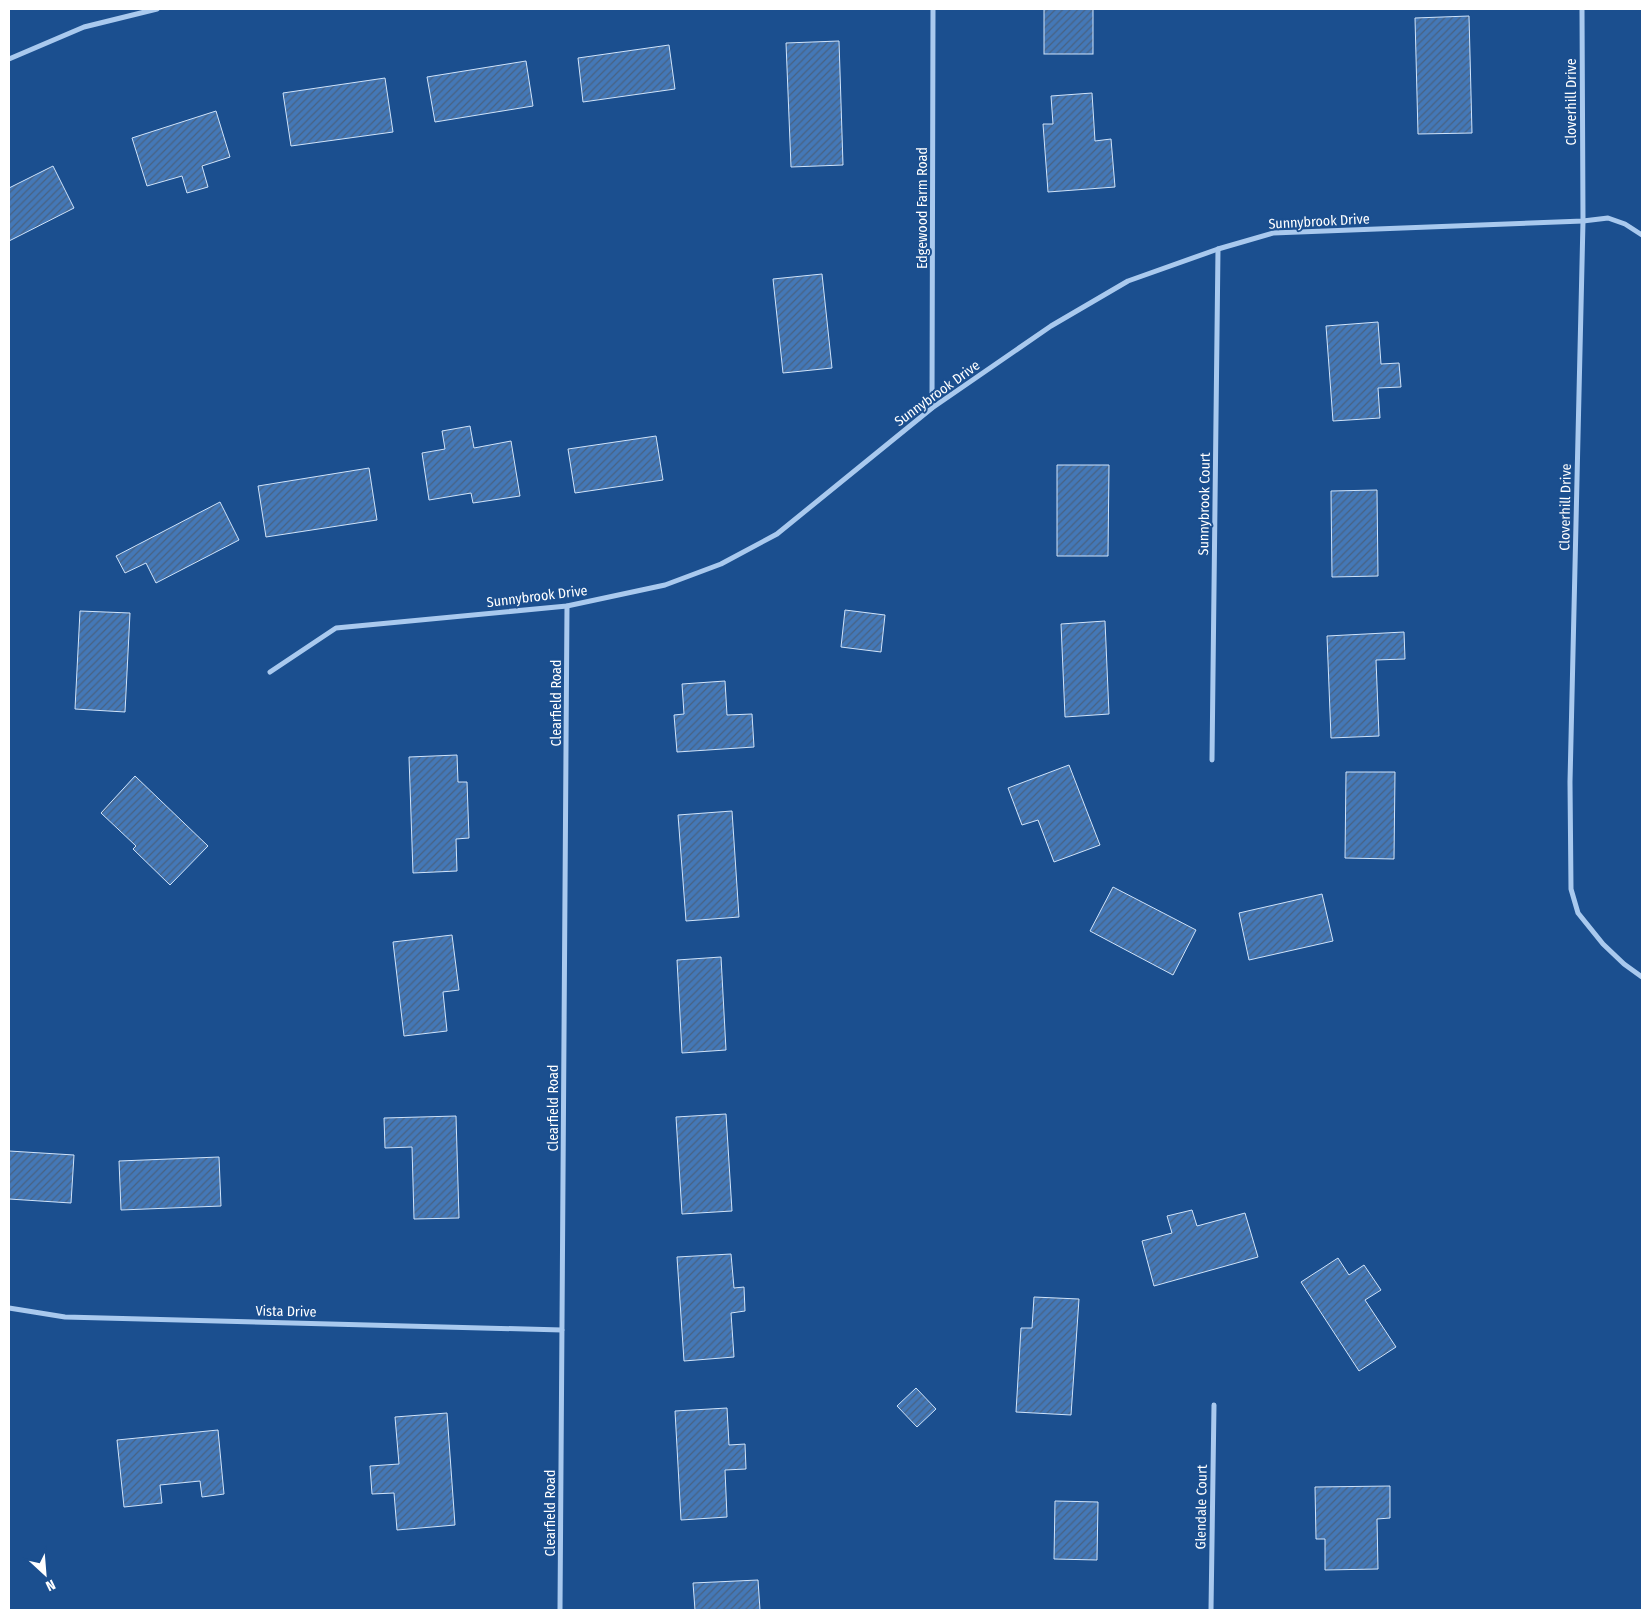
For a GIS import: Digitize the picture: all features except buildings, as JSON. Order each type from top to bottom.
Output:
[{"type":"street","points":[[9,58],[84,27],[157,9]]},
{"type":"street","name":"Edgewood Farm Road","points":[[932,408],[934,9]]},
{"type":"street","name":"Cloverhill Drive","points":[[1582,9],[1583,222],[1570,782],[1571,890],[1578,913],[1603,944],[1624,964],[1642,977]]},
{"type":"street","name":"Sunnybrook Drive","points":[[270,672],[336,628],[567,606],[665,585],[721,564],[777,534],[932,408],[1051,326],[1128,281],[1218,249],[1273,233],[1583,222],[1608,218],[1625,224],[1642,235]]},
{"type":"street","name":"Sunnybrook Court","points":[[1212,760],[1218,249]]},
{"type":"street","name":"Clearfield Road","points":[[560,1610],[567,606]]},
{"type":"street","name":"Vista Drive","points":[[9,1308],[65,1317],[562,1330]]},
{"type":"street","name":"Glendale Court","points":[[1210,1610],[1214,1405]]}]
